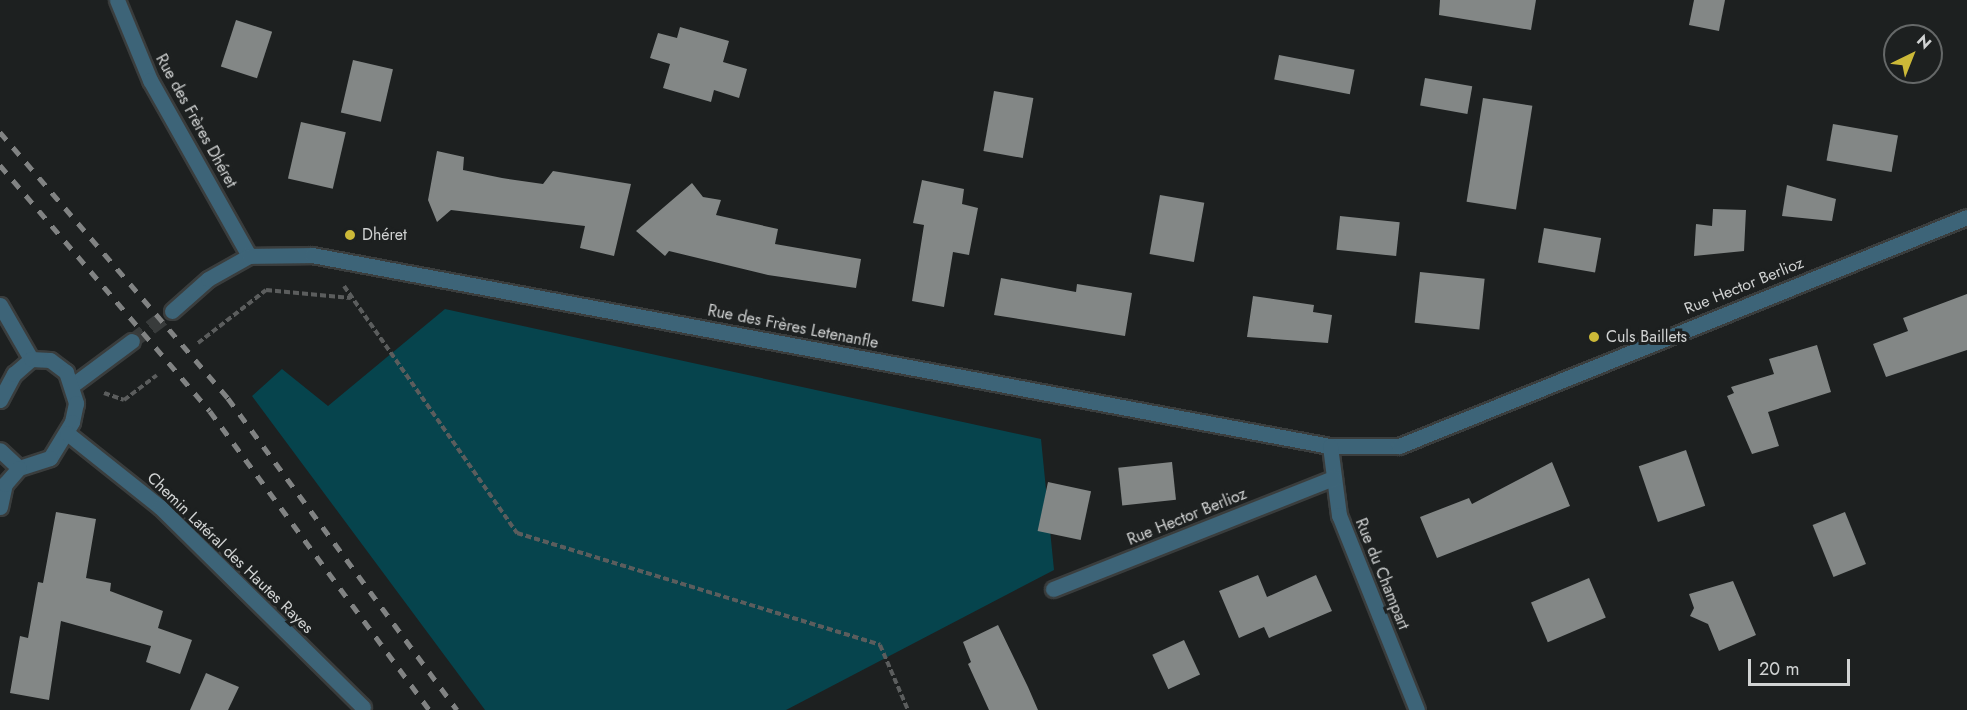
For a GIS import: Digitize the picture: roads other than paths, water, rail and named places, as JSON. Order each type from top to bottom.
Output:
[{"type":"street","name":"Rue des Frères Dhéret","points":[[117,0],[150,80],[249,256]]},
{"type":"street","name":"Rue Hector Berlioz","points":[[1330,446],[1399,446],[1967,217]]},
{"type":"street","name":"Rue des Frères Letenanfle","points":[[249,256],[329,259],[1330,446]]},
{"type":"street","points":[[172,311],[208,279],[249,256]]},
{"type":"street","points":[[0,305],[31,359]]},
{"type":"street","points":[[74,384],[132,341]]},
{"type":"street","points":[[0,400],[14,374],[31,359],[50,360],[74,384],[76,403],[66,433],[50,458],[19,468],[5,484],[0,507]]},
{"type":"street","name":"Chemin Latéral des Hautes Rayes","points":[[66,433],[160,507],[363,707]]},
{"type":"street","name":"Rue du Champart","points":[[1330,446],[1339,515],[1417,710]]},
{"type":"street","points":[[0,450],[19,468]]},
{"type":"street","name":"Rue Hector Berlioz","points":[[1053,589],[1334,478]]},
{"type":"tunnel","points":[[132,341],[172,311]]},
{"type":"railway","points":[[0,132],[228,398],[457,710]]},
{"type":"railway","points":[[0,165],[210,411],[430,710]]},
{"type":"place","name":"Dhéret","points":[[350,235]]},
{"type":"place","name":"Culs Baillets","points":[[1594,337]]}]
